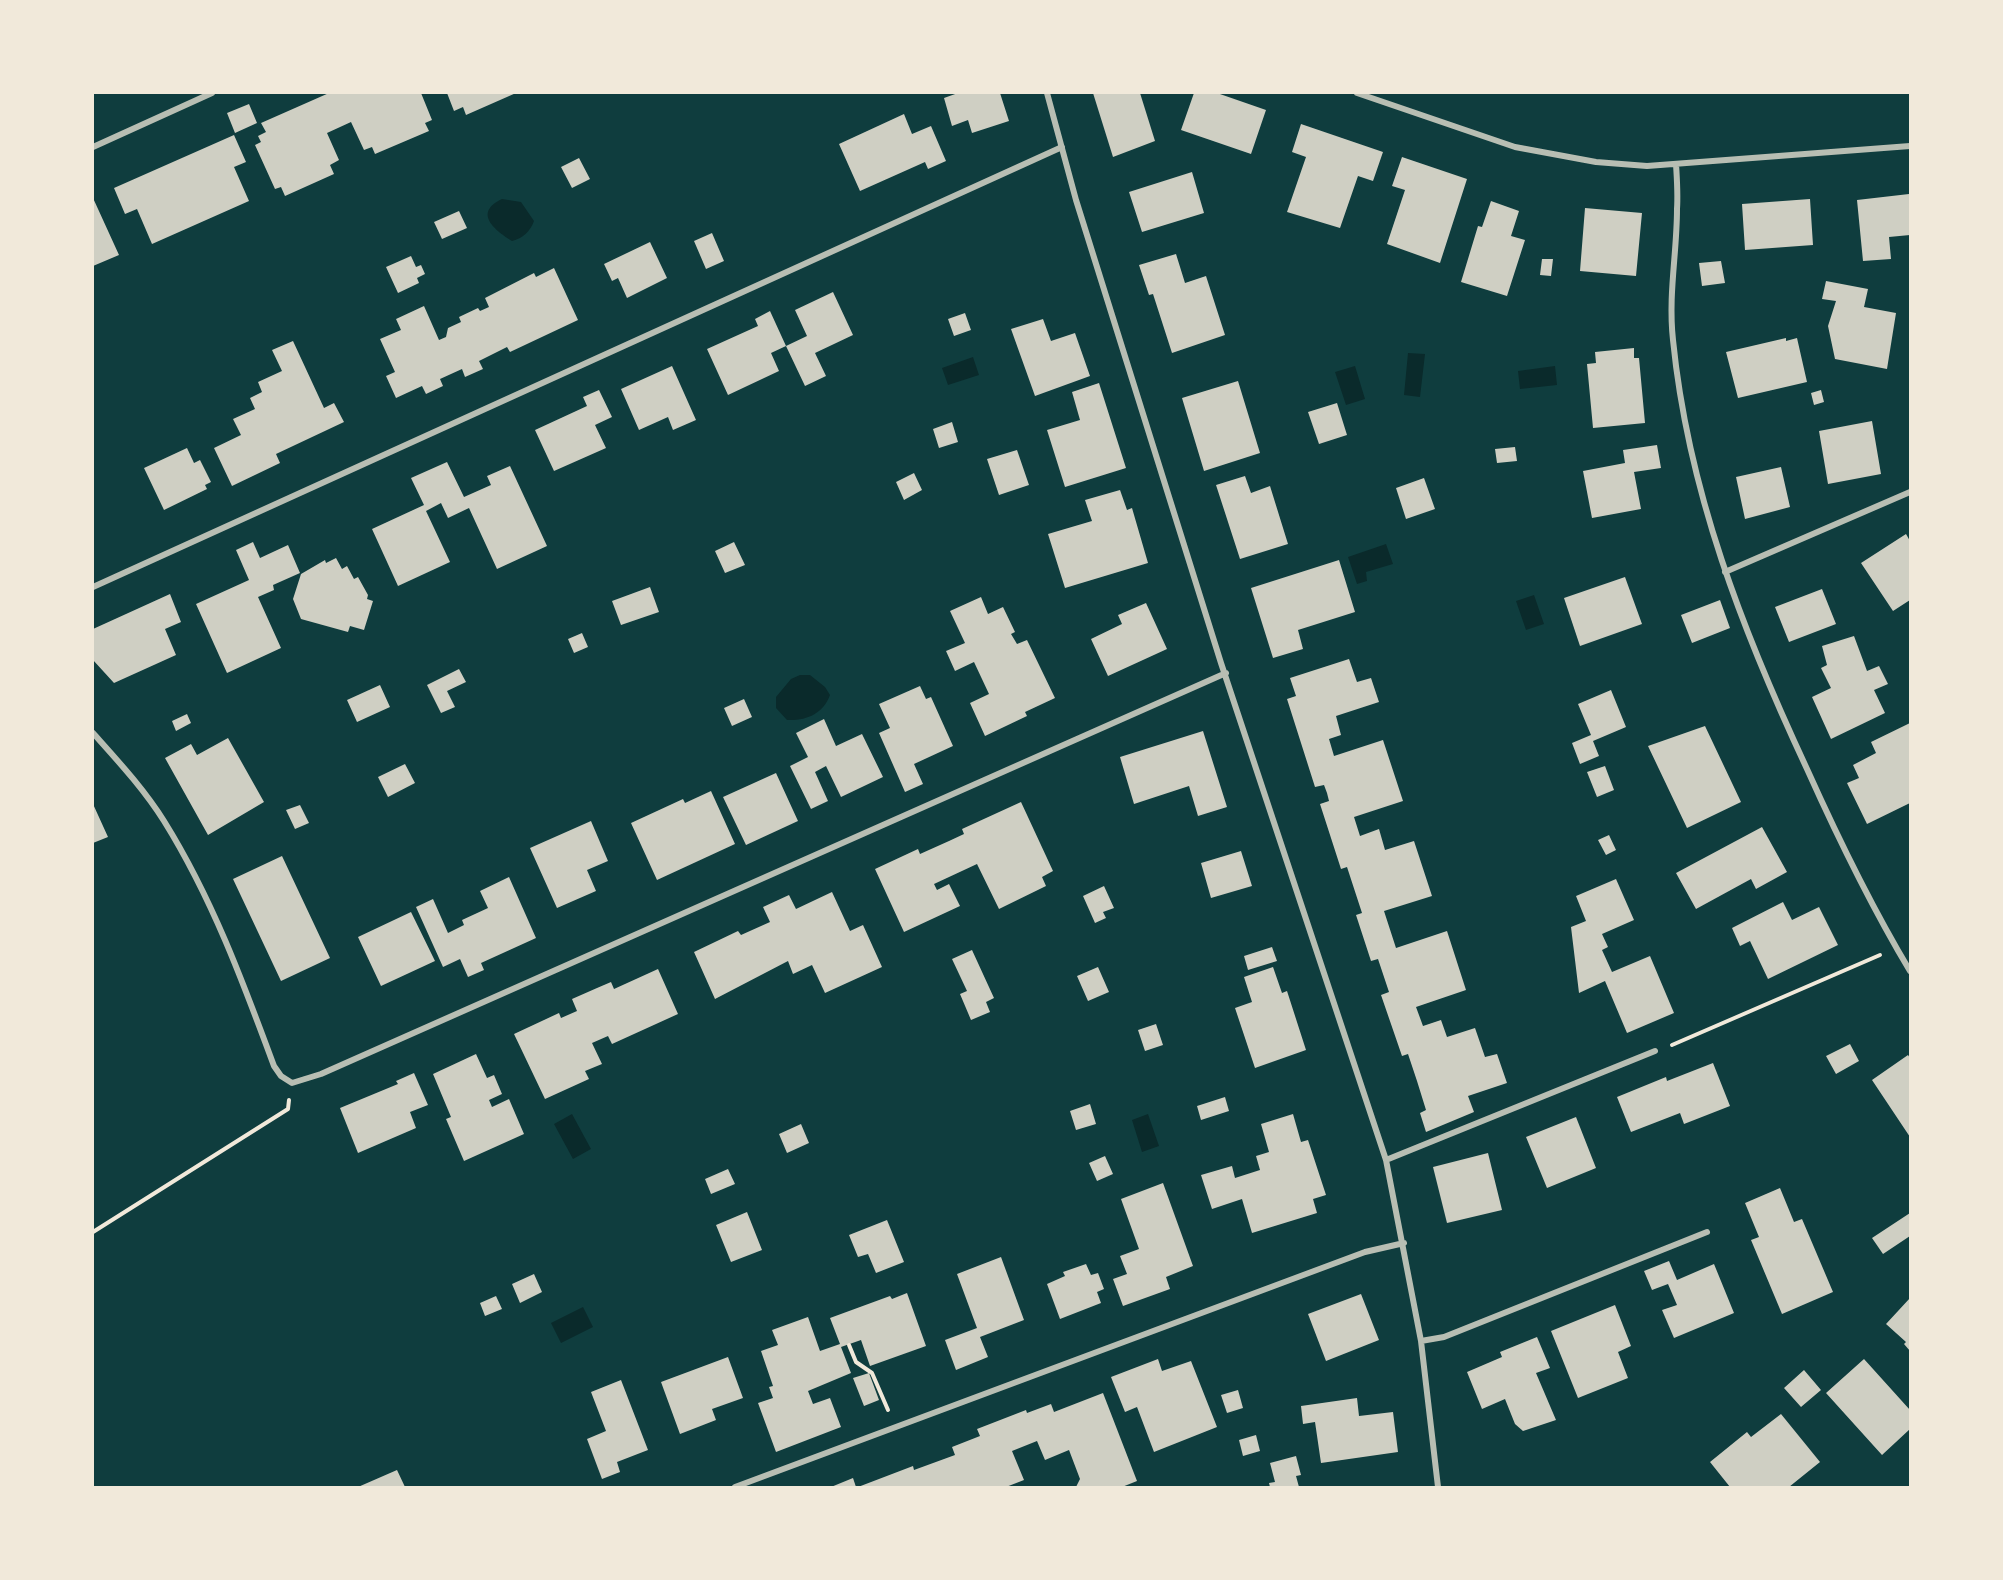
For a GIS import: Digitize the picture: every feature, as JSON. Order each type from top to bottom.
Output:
[{"type":"street","points":[[93,147],[213,93]]},
{"type":"street","points":[[1047,93],[1226,673],[1386,1160],[1404,1243],[1421,1341],[1438,1487]]},
{"type":"street","points":[[1357,93],[1515,147],[1551,156],[1647,166],[1910,146]]},
{"type":"street","points":[[93,587],[1062,147]]},
{"type":"street","points":[[1676,164],[1677,210],[1670,309],[1689,452],[1725,572],[1784,721],[1849,860],[1910,970]]},
{"type":"street","points":[[1725,572],[1910,492]]},
{"type":"street","points":[[93,733],[121,764],[164,821],[225,937],[274,1066],[281,1076],[292,1083],[321,1074],[1226,673]]},
{"type":"street","points":[[1386,1160],[1655,1051]]},
{"type":"street","points":[[1421,1341],[1444,1337],[1707,1232]]},
{"type":"street","points":[[735,1487],[1365,1252],[1404,1243]]},
{"type":"path","points":[[1655,1051],[1698,1036],[1897,948]]},
{"type":"path","points":[[93,1232],[288,1109],[292,1083]]},
{"type":"path","points":[[849,1345],[856,1362],[872,1373],[895,1427]]},
{"type":"water","points":[[502,199],[521,202],[534,221],[526,234],[512,241],[494,227],[488,216],[493,204]]},
{"type":"water","points":[[1408,353],[1425,354],[1420,397],[1404,395]]},
{"type":"water","points":[[973,357],[979,375],[948,385],[942,368]]},
{"type":"water","points":[[1355,366],[1365,399],[1346,405],[1335,372]]},
{"type":"water","points":[[1555,366],[1557,385],[1520,389],[1518,371]]},
{"type":"water","points":[[1386,544],[1393,564],[1366,572],[1367,581],[1357,584],[1348,557]]},
{"type":"water","points":[[1534,595],[1544,624],[1526,630],[1516,601]]},
{"type":"water","points":[[800,675],[810,675],[825,687],[830,695],[823,707],[813,715],[807,718],[787,720],[776,708],[776,697],[791,679]]},
{"type":"water","points":[[572,1114],[591,1149],[573,1159],[554,1124]]},
{"type":"water","points":[[1148,1114],[1159,1146],[1142,1152],[1132,1120]]},
{"type":"water","points":[[583,1307],[593,1327],[561,1343],[551,1323]]},
{"type":"building","points":[[329,93],[421,93],[432,120],[425,123],[429,131],[375,154],[372,147],[364,150],[351,122],[327,133],[339,160],[330,165],[334,174],[285,196],[281,187],[275,189],[255,145],[261,142],[258,136],[266,132],[261,123]]},
{"type":"building","points":[[447,93],[516,93],[466,115],[463,107],[454,111]]},
{"type":"building","points":[[958,93],[1000,93],[1009,121],[972,133],[968,120],[952,126],[944,98]]},
{"type":"building","points":[[1093,93],[1140,93],[1155,141],[1113,157]]},
{"type":"building","points":[[1194,93],[1217,93],[1266,110],[1251,154],[1181,130]]},
{"type":"building","points":[[249,104],[257,123],[235,133],[227,113]]},
{"type":"building","points":[[904,114],[912,134],[931,126],[946,161],[928,169],[925,162],[860,191],[839,144]]},
{"type":"building","points":[[1301,124],[1383,152],[1373,181],[1358,176],[1340,228],[1287,212],[1306,157],[1292,152]]},
{"type":"building","points":[[234,135],[246,162],[234,167],[249,201],[152,244],[137,209],[125,214],[114,188]]},
{"type":"building","points":[[1402,157],[1467,179],[1440,263],[1387,244],[1405,190],[1392,186]]},
{"type":"building","points":[[579,158],[590,179],[572,188],[561,167]]},
{"type":"building","points":[[1192,172],[1204,213],[1142,232],[1129,192]]},
{"type":"building","points":[[1909,194],[1910,235],[1889,237],[1891,259],[1863,261],[1857,200]]},
{"type":"building","points":[[93,198],[119,255],[93,266]]},
{"type":"building","points":[[1810,199],[1813,245],[1745,250],[1742,204]]},
{"type":"building","points":[[1491,201],[1519,211],[1511,236],[1525,240],[1507,296],[1461,282],[1478,226],[1482,227]]},
{"type":"building","points":[[1585,208],[1642,213],[1636,276],[1580,271]]},
{"type":"building","points":[[459,211],[467,228],[442,239],[434,222]]},
{"type":"building","points":[[712,233],[724,261],[706,269],[694,241]]},
{"type":"building","points":[[650,242],[667,278],[627,298],[618,278],[612,281],[604,264]]},
{"type":"building","points":[[1176,254],[1185,283],[1206,276],[1225,335],[1172,353],[1153,294],[1149,295],[1139,265]]},
{"type":"building","points":[[411,256],[416,267],[421,265],[425,274],[417,278],[419,283],[398,293],[386,267]]},
{"type":"building","points":[[1542,259],[1553,259],[1551,276],[1540,275]]},
{"type":"building","points":[[1721,261],[1725,283],[1702,286],[1699,263]]},
{"type":"building","points":[[554,268],[578,320],[510,352],[507,347],[479,361],[483,369],[465,377],[462,369],[440,379],[443,386],[426,394],[422,386],[396,398],[386,376],[395,372],[380,339],[401,330],[396,319],[424,306],[439,340],[446,337],[448,328],[461,322],[459,317],[478,308],[480,311],[489,307],[485,298],[534,273],[536,277]]},
{"type":"building","points":[[1826,281],[1868,289],[1864,307],[1896,313],[1887,369],[1835,359],[1828,326],[1836,301],[1822,299]]},
{"type":"building","points":[[833,292],[853,335],[815,353],[826,376],[805,386],[786,346],[807,336],[795,310]]},
{"type":"building","points":[[770,311],[786,346],[771,353],[779,371],[728,395],[707,349],[758,326],[755,319]]},
{"type":"building","points":[[965,313],[971,330],[954,336],[948,319]]},
{"type":"building","points":[[1043,319],[1051,341],[1075,333],[1090,376],[1035,396],[1011,329]]},
{"type":"building","points":[[1786,338],[1786,341],[1797,338],[1807,382],[1738,398],[1726,352]]},
{"type":"building","points":[[293,341],[324,408],[334,403],[344,422],[276,454],[280,463],[232,486],[214,448],[241,435],[233,419],[255,409],[250,398],[262,392],[258,382],[282,371],[272,350]]},
{"type":"building","points":[[1634,348],[1634,358],[1639,358],[1645,423],[1593,428],[1587,364],[1596,363],[1595,352]]},
{"type":"building","points":[[672,366],[696,420],[673,430],[668,417],[639,430],[621,389]]},
{"type":"building","points":[[1238,381],[1260,453],[1204,471],[1182,398]]},
{"type":"building","points":[[1099,383],[1126,468],[1065,487],[1047,430],[1080,420],[1072,392]]},
{"type":"building","points":[[599,390],[612,417],[595,425],[606,448],[554,471],[535,430],[587,406],[583,397]]},
{"type":"building","points":[[1821,390],[1824,402],[1814,405],[1811,393]]},
{"type":"building","points":[[1337,403],[1347,435],[1319,444],[1308,412]]},
{"type":"building","points":[[1872,421],[1881,474],[1828,484],[1819,431]]},
{"type":"building","points":[[952,422],[958,442],[939,448],[933,429]]},
{"type":"building","points":[[1657,445],[1661,468],[1634,472],[1641,509],[1592,518],[1583,471],[1625,463],[1623,450]]},
{"type":"building","points":[[1515,447],[1517,461],[1497,463],[1495,449]]},
{"type":"building","points":[[187,448],[194,463],[200,460],[211,482],[205,485],[207,489],[164,510],[144,468]]},
{"type":"building","points":[[1017,450],[1029,485],[999,495],[987,459]]},
{"type":"building","points":[[447,462],[464,497],[491,485],[487,476],[510,466],[547,546],[497,569],[469,508],[448,518],[441,503],[426,511],[450,562],[398,586],[372,529],[424,505],[411,478]]},
{"type":"building","points":[[1781,467],[1790,507],[1745,519],[1736,477]]},
{"type":"building","points":[[914,473],[922,490],[904,500],[896,482]]},
{"type":"building","points":[[1245,476],[1251,493],[1270,486],[1288,544],[1240,559],[1216,485]]},
{"type":"building","points":[[1424,478],[1435,509],[1406,519],[1396,488]]},
{"type":"building","points":[[1120,490],[1127,510],[1132,508],[1148,563],[1065,588],[1048,534],[1092,521],[1085,500]]},
{"type":"building","points":[[1906,534],[1910,541],[1910,600],[1893,611],[1861,563]]},
{"type":"building","points":[[253,542],[260,558],[288,545],[300,573],[273,585],[274,590],[258,597],[281,648],[227,673],[196,604],[249,580],[236,550]]},
{"type":"building","points":[[734,542],[745,565],[725,573],[715,551]]},
{"type":"building","points":[[336,558],[342,569],[347,566],[354,579],[358,577],[368,595],[367,599],[373,601],[364,630],[350,626],[348,632],[301,619],[293,599],[301,574],[325,560],[326,563]]},
{"type":"building","points":[[1339,560],[1355,612],[1298,630],[1303,649],[1273,658],[1251,588]]},
{"type":"building","points":[[1625,577],[1642,624],[1580,646],[1564,598]]},
{"type":"building","points":[[650,587],[659,612],[621,625],[612,601]]},
{"type":"building","points":[[1822,589],[1836,624],[1789,642],[1775,607]]},
{"type":"building","points":[[170,594],[181,622],[165,629],[176,655],[114,683],[93,660],[93,629]]},
{"type":"building","points":[[981,597],[988,614],[1003,607],[1015,632],[1011,634],[1017,644],[1027,640],[1055,698],[1025,712],[1027,716],[985,736],[970,703],[989,694],[974,662],[955,671],[946,651],[965,643],[950,611]]},
{"type":"building","points":[[1720,600],[1730,628],[1692,643],[1681,615]]},
{"type":"building","points":[[1146,603],[1167,649],[1108,676],[1091,639],[1122,624],[1118,615]]},
{"type":"building","points":[[582,633],[588,647],[574,653],[568,639]]},
{"type":"building","points":[[1854,636],[1867,671],[1879,666],[1888,684],[1874,690],[1885,713],[1831,739],[1812,697],[1831,688],[1821,668],[1827,665],[1822,646]]},
{"type":"building","points":[[1349,659],[1357,682],[1371,678],[1379,702],[1336,716],[1341,735],[1329,739],[1334,756],[1383,740],[1403,801],[1354,817],[1360,836],[1379,829],[1385,850],[1414,841],[1432,896],[1384,911],[1396,948],[1447,931],[1466,990],[1416,1007],[1423,1026],[1441,1020],[1447,1037],[1475,1028],[1485,1057],[1497,1054],[1507,1083],[1468,1096],[1474,1112],[1426,1132],[1420,1113],[1426,1110],[1417,1081],[1408,1054],[1402,1056],[1381,995],[1389,992],[1378,959],[1371,961],[1356,915],[1362,913],[1347,867],[1341,869],[1320,804],[1329,801],[1327,793],[1324,785],[1315,787],[1287,699],[1296,696],[1290,678]]},
{"type":"building","points":[[459,669],[466,682],[447,691],[455,707],[441,713],[427,685]]},
{"type":"building","points":[[380,685],[390,707],[357,722],[347,700]]},
{"type":"building","points":[[920,686],[926,699],[931,697],[953,746],[914,764],[923,784],[905,792],[879,733],[890,728],[879,704]]},
{"type":"building","points":[[1611,690],[1626,727],[1593,741],[1599,756],[1580,764],[1572,743],[1591,735],[1578,704]]},
{"type":"building","points":[[744,699],[752,717],[732,726],[724,708]]},
{"type":"building","points":[[187,714],[191,723],[176,731],[172,721]]},
{"type":"building","points":[[824,719],[836,746],[862,734],[883,777],[841,797],[826,766],[815,772],[828,801],[811,809],[790,766],[808,757],[796,733]]},
{"type":"building","points":[[1910,723],[1910,803],[1867,824],[1847,783],[1859,778],[1853,765],[1876,753],[1871,742]]},
{"type":"building","points":[[1705,726],[1741,802],[1687,828],[1648,746]]},
{"type":"building","points":[[1203,731],[1227,807],[1198,816],[1189,786],[1134,804],[1120,757]]},
{"type":"building","points":[[228,738],[264,802],[208,835],[165,758],[191,744],[197,755]]},
{"type":"building","points":[[405,764],[415,783],[388,797],[378,777]]},
{"type":"building","points":[[1605,766],[1614,790],[1597,797],[1587,772]]},
{"type":"building","points":[[776,773],[798,821],[746,845],[723,797]]},
{"type":"building","points":[[711,791],[735,844],[657,880],[631,823],[683,799],[685,803]]},
{"type":"building","points":[[1021,802],[1053,871],[1042,877],[1046,886],[999,909],[977,864],[934,884],[937,890],[949,884],[960,906],[904,932],[875,869],[918,849],[920,854],[949,841],[964,834],[962,829]]},
{"type":"building","points":[[93,804],[108,837],[93,843]]},
{"type":"building","points":[[300,805],[309,823],[295,829],[286,810]]},
{"type":"building","points":[[591,821],[608,861],[587,870],[596,891],[557,908],[530,848]]},
{"type":"building","points":[[1762,827],[1787,872],[1756,889],[1751,879],[1696,909],[1676,873]]},
{"type":"building","points":[[1609,835],[1616,850],[1606,855],[1598,840]]},
{"type":"building","points":[[1241,851],[1252,886],[1211,898],[1201,863]]},
{"type":"building","points":[[282,856],[330,958],[281,981],[233,879]]},
{"type":"building","points":[[509,877],[536,938],[481,963],[484,970],[468,977],[460,959],[443,967],[416,907],[433,899],[448,933],[464,925],[462,920],[488,908],[480,891]]},
{"type":"building","points":[[1616,879],[1634,920],[1602,934],[1608,947],[1602,950],[1612,972],[1650,956],[1674,1013],[1627,1033],[1605,981],[1579,993],[1571,927],[1586,921],[1576,896]]},
{"type":"building","points":[[1104,886],[1114,908],[1103,912],[1106,918],[1095,923],[1083,896]]},
{"type":"building","points":[[832,892],[850,931],[863,925],[882,967],[825,993],[812,965],[793,974],[788,961],[715,999],[694,952],[738,931],[741,935],[770,922],[763,907],[789,895],[796,909]]},
{"type":"building","points":[[1783,902],[1792,920],[1819,907],[1838,945],[1768,979],[1750,941],[1740,946],[1732,928]]},
{"type":"building","points":[[411,912],[435,961],[381,986],[358,937]]},
{"type":"building","points":[[1272,947],[1277,961],[1248,970],[1244,956]]},
{"type":"building","points":[[972,950],[994,998],[986,1002],[990,1012],[971,1020],[960,994],[967,991],[952,959]]},
{"type":"building","points":[[1098,967],[1109,992],[1088,1001],[1077,976]]},
{"type":"building","points":[[1273,967],[1282,993],[1287,991],[1306,1050],[1255,1068],[1235,1008],[1252,1002],[1244,977]]},
{"type":"building","points":[[658,969],[678,1014],[612,1044],[608,1036],[592,1043],[602,1064],[585,1071],[589,1079],[545,1099],[514,1034],[559,1013],[561,1018],[577,1011],[572,999],[611,982],[614,989]]},
{"type":"building","points":[[1156,1024],[1163,1045],[1145,1051],[1138,1030]]},
{"type":"building","points":[[1850,1044],[1859,1061],[1836,1074],[1826,1056]]},
{"type":"building","points":[[476,1054],[487,1078],[494,1075],[502,1094],[489,1100],[492,1107],[509,1099],[524,1134],[464,1161],[446,1119],[451,1117],[433,1074]]},
{"type":"building","points":[[1908,1055],[1910,1058],[1910,1137],[1872,1080]]},
{"type":"building","points":[[1713,1063],[1730,1106],[1684,1124],[1680,1113],[1631,1132],[1617,1097],[1666,1077],[1667,1081]]},
{"type":"building","points":[[414,1073],[428,1105],[410,1112],[416,1128],[358,1153],[340,1108],[398,1084],[396,1081]]},
{"type":"building","points":[[1225,1097],[1229,1111],[1201,1120],[1197,1106]]},
{"type":"building","points":[[1090,1104],[1096,1124],[1076,1130],[1070,1111]]},
{"type":"building","points":[[1293,1114],[1301,1142],[1308,1140],[1326,1195],[1313,1199],[1317,1213],[1252,1233],[1242,1199],[1212,1209],[1201,1175],[1232,1166],[1235,1178],[1260,1170],[1256,1156],[1269,1152],[1261,1124]]},
{"type":"building","points":[[1576,1117],[1596,1168],[1547,1188],[1526,1137]]},
{"type":"building","points":[[801,1124],[809,1143],[787,1153],[779,1134]]},
{"type":"building","points":[[1488,1153],[1502,1210],[1447,1223],[1433,1167]]},
{"type":"building","points":[[1105,1156],[1113,1174],[1097,1181],[1089,1163]]},
{"type":"building","points":[[728,1169],[735,1184],[711,1194],[705,1179]]},
{"type":"building","points":[[1163,1183],[1193,1266],[1166,1277],[1170,1289],[1123,1306],[1113,1279],[1127,1274],[1120,1256],[1139,1249],[1121,1199]]},
{"type":"building","points":[[1780,1188],[1794,1222],[1802,1219],[1833,1292],[1782,1314],[1751,1240],[1759,1237],[1745,1203]]},
{"type":"building","points":[[747,1212],[762,1250],[731,1262],[716,1225]]},
{"type":"building","points":[[1910,1213],[1910,1236],[1883,1254],[1872,1238]]},
{"type":"building","points":[[887,1220],[904,1262],[876,1273],[868,1254],[858,1257],[849,1235]]},
{"type":"building","points":[[1001,1257],[1024,1320],[980,1337],[988,1357],[956,1370],[945,1340],[977,1328],[957,1274]]},
{"type":"building","points":[[1669,1261],[1677,1280],[1714,1264],[1734,1313],[1674,1338],[1662,1310],[1677,1305],[1668,1284],[1652,1290],[1644,1271]]},
{"type":"building","points":[[1086,1264],[1091,1275],[1098,1273],[1104,1289],[1097,1292],[1101,1303],[1060,1319],[1047,1284],[1065,1276],[1063,1272]]},
{"type":"building","points":[[534,1274],[542,1292],[520,1303],[512,1284]]},
{"type":"building","points":[[907,1293],[926,1346],[870,1366],[861,1340],[841,1347],[851,1373],[808,1391],[813,1404],[830,1398],[841,1427],[776,1452],[758,1403],[773,1398],[769,1387],[773,1386],[761,1351],[778,1345],[772,1330],[808,1317],[820,1351],[840,1344],[830,1318],[890,1296],[892,1299]]},
{"type":"building","points":[[1361,1294],[1379,1340],[1326,1361],[1308,1314]]},
{"type":"building","points":[[496,1296],[502,1309],[485,1316],[480,1303]]},
{"type":"building","points":[[1910,1298],[1910,1351],[1904,1344],[1906,1342],[1886,1324]]},
{"type":"building","points":[[1615,1305],[1631,1346],[1618,1352],[1628,1378],[1578,1398],[1551,1331]]},
{"type":"building","points":[[1537,1337],[1550,1368],[1536,1373],[1556,1420],[1523,1431],[1515,1424],[1505,1399],[1482,1409],[1467,1372],[1502,1357],[1500,1352]]},
{"type":"building","points":[[728,1357],[743,1398],[712,1409],[716,1420],[680,1434],[661,1382]]},
{"type":"building","points":[[1158,1359],[1162,1371],[1191,1361],[1217,1427],[1154,1452],[1137,1407],[1125,1412],[1111,1377]]},
{"type":"building","points":[[1864,1359],[1910,1410],[1910,1429],[1882,1455],[1826,1393]]},
{"type":"building","points":[[1804,1370],[1821,1390],[1801,1407],[1784,1388]]},
{"type":"building","points":[[869,1373],[879,1400],[864,1406],[853,1378]]},
{"type":"building","points":[[621,1380],[648,1450],[617,1462],[620,1472],[602,1479],[587,1439],[606,1431],[591,1392]]},
{"type":"building","points":[[1238,1390],[1243,1408],[1227,1413],[1221,1395]]},
{"type":"building","points":[[1103,1393],[1137,1481],[1122,1487],[1076,1487],[1080,1479],[1069,1450],[1045,1460],[1037,1441],[1012,1451],[1024,1480],[1006,1487],[858,1487],[913,1466],[914,1470],[955,1455],[952,1447],[980,1436],[977,1429],[1026,1410],[1027,1413],[1051,1404],[1054,1412]]},
{"type":"building","points":[[1357,1398],[1359,1416],[1393,1412],[1398,1452],[1321,1463],[1315,1422],[1303,1424],[1301,1406]]},
{"type":"building","points":[[1781,1414],[1820,1462],[1789,1487],[1730,1487],[1710,1462],[1747,1432],[1751,1437]]},
{"type":"building","points":[[1256,1435],[1260,1451],[1243,1456],[1239,1440]]},
{"type":"building","points":[[1296,1456],[1301,1475],[1296,1476],[1299,1487],[1270,1487],[1269,1483],[1275,1482],[1270,1463]]},
{"type":"building","points":[[397,1470],[405,1487],[358,1487]]},
{"type":"building","points":[[853,1478],[856,1487],[831,1487]]}]
